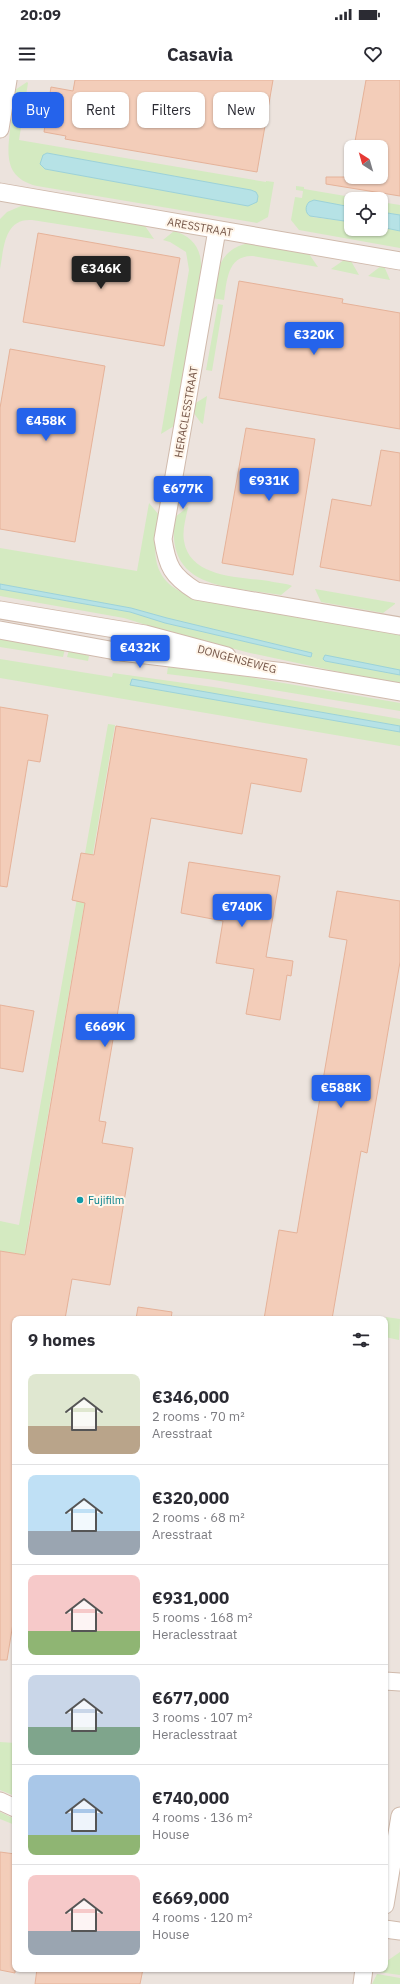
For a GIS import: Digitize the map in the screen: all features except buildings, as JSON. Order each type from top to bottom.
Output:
[{"type":"street","points":[[0,129],[8,80]]},
{"type":"street","name":"ARESSTRAAT","points":[[0,192],[400,261]]},
{"type":"street","name":"HERACLESSTRAAT","points":[[217,230],[163,539],[166,557],[171,570],[182,582],[196,591],[400,626]]},
{"type":"street","name":"DONGENSEWEG","points":[[0,610],[145,634],[285,672]]},
{"type":"street","name":"DONGENSEWEG","points":[[0,630],[121,652],[285,672],[400,692]]},
{"type":"street","points":[[388,1681],[400,1682]]},
{"type":"street","points":[[0,1801],[12,1807]]},
{"type":"street","points":[[388,1887],[400,1816]]},
{"type":"street","points":[[388,1929],[400,1931]]},
{"type":"street","points":[[362,1984],[364,1972]]},
{"type":"shaded area","points":[[0,80],[400,80],[400,1984],[0,1984]]},
{"type":"green space","points":[[27,82],[28,83],[27,92],[15,92],[15,90]]},
{"type":"green space","points":[[12,115],[12,128],[21,128],[19,140],[266,182],[274,182],[268,217],[257,223],[37,186],[19,178],[14,172],[10,165],[8,149]],"holes":[[[47,153],[256,192],[248,206],[45,169],[41,165]]]},
{"type":"green space","points":[[296,186],[304,187],[304,189],[344,196],[344,206],[314,200],[309,202],[312,217],[344,221],[344,236],[388,236],[388,228],[400,231],[400,248],[299,230],[291,220],[295,197],[302,198],[303,191],[296,190]]},
{"type":"green space","points":[[388,203],[400,205],[400,215],[388,213]]},
{"type":"green space","points":[[21,206],[32,206],[145,226],[154,239],[32,220],[23,221],[16,224],[7,236],[4,244],[0,269],[0,219],[7,212]]},
{"type":"green space","points":[[174,231],[186,236],[195,244],[200,255],[201,268],[174,426],[161,434],[189,270],[186,252],[170,242],[163,240]]},
{"type":"green space","points":[[245,244],[255,244],[309,254],[318,267],[253,256],[244,257],[233,264],[230,270],[224,300],[212,298],[217,273],[224,258],[236,247]]},
{"type":"green space","points":[[344,260],[351,261],[359,275],[331,269]]},
{"type":"green space","points":[[381,266],[384,266],[390,280],[368,276]]},
{"type":"green space","points":[[218,304],[223,305],[212,371],[206,370]]},
{"type":"green space","points":[[207,396],[203,424],[193,412],[194,404]]},
{"type":"green space","points":[[149,503],[159,515],[155,551],[160,572],[166,581],[175,589],[188,595],[400,632],[400,670],[323,659],[326,661],[400,675],[400,685],[250,653],[162,630],[124,618],[0,596],[0,589],[130,612],[165,623],[311,657],[311,653],[131,608],[0,584],[0,548],[137,571]]},
{"type":"green space","points":[[188,507],[184,528],[184,541],[188,553],[196,562],[206,569],[218,573],[292,586],[281,595],[221,586],[204,580],[190,571],[179,559],[174,541],[175,517]]},
{"type":"green space","points":[[315,589],[395,604],[383,613],[321,602]]},
{"type":"green space","points":[[0,634],[65,649],[63,657],[0,647]]},
{"type":"green space","points":[[69,650],[89,656],[88,661],[67,657]]},
{"type":"green space","points":[[0,659],[112,677],[113,673],[220,688],[400,719],[400,726],[132,680],[131,685],[400,732],[400,746],[0,678]]},
{"type":"green space","points":[[173,664],[400,703],[400,711],[208,679],[167,674],[168,666]]},
{"type":"green space","points":[[108,724],[115,725],[24,1255],[0,1251],[0,1221],[19,1225]]},
{"type":"green space","points":[[388,1317],[400,1319],[399,1340],[388,1338]]},
{"type":"green space","points":[[0,1742],[12,1743],[12,1795],[0,1790]]},
{"type":"green space","points":[[0,1812],[12,1818],[12,1824],[0,1819]]},
{"type":"green space","points":[[400,1952],[400,1975],[378,1972],[388,1972],[388,1960]]},
{"type":"green space","points":[[377,1974],[400,1978],[400,1984],[372,1984]]},
{"type":"water","points":[[47,153],[251,190],[256,192],[258,196],[257,202],[248,206],[45,169],[40,164],[43,155]]},
{"type":"water","points":[[314,200],[344,206],[344,221],[310,216],[306,211],[306,207],[309,202]]},
{"type":"water","points":[[388,213],[400,215],[400,231],[388,228]]},
{"type":"water","points":[[0,584],[131,608],[312,653],[311,657],[165,623],[130,612],[0,589]]},
{"type":"water","points":[[325,655],[400,670],[400,675],[325,661],[323,659]]},
{"type":"water","points":[[132,679],[400,726],[400,732],[130,685]]},
{"type":"place","name":"Fujifilm","points":[[80,1200]]}]
